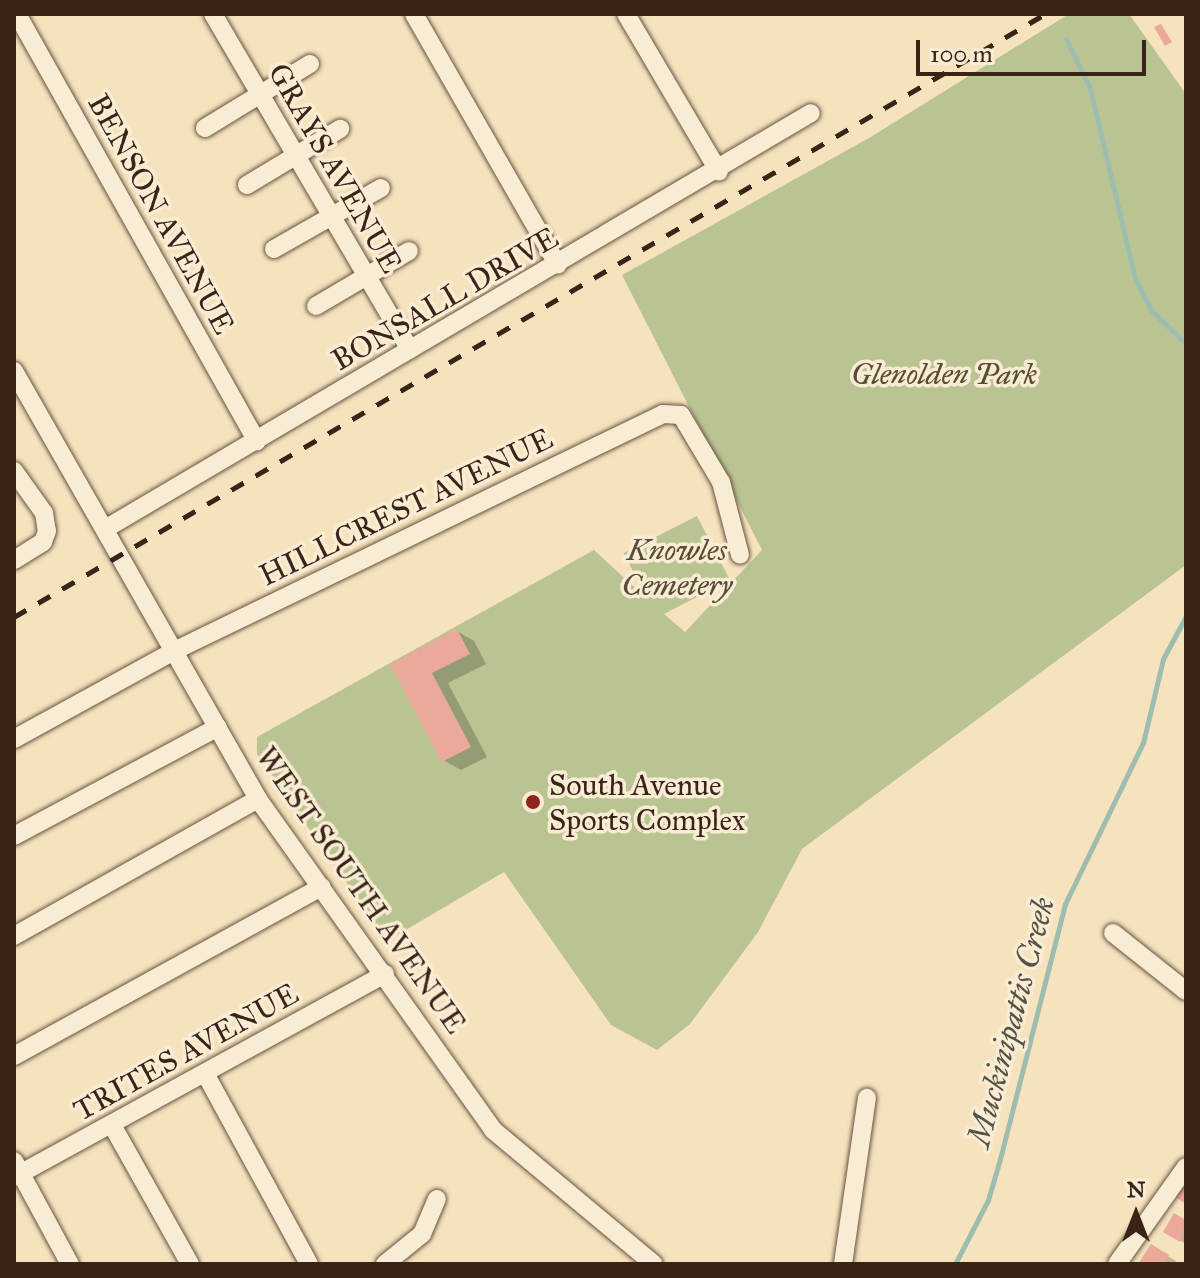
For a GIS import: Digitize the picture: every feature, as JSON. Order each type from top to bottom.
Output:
[{"type":"street","name":"BENSON AVENUE","points":[[17,14],[257,441]]},
{"type":"street","name":"GRAYS AVENUE","points":[[213,14],[410,350]]},
{"type":"street","points":[[414,14],[558,265]]},
{"type":"street","points":[[626,14],[719,172]]},
{"type":"street","points":[[205,128],[310,64]]},
{"type":"street","name":"BONSALL DRIVE","points":[[105,529],[719,172],[811,113]]},
{"type":"street","points":[[247,185],[340,129]]},
{"type":"street","points":[[274,249],[381,188]]},
{"type":"street","points":[[316,306],[409,251]]},
{"type":"street","name":"WEST SOUTH AVENUE","points":[[14,371],[176,650],[258,799],[493,1130],[649,1263]]},
{"type":"street","name":"HILLCREST AVENUE","points":[[14,739],[176,650],[662,415],[681,415],[721,482],[740,555]]},
{"type":"street","points":[[14,471],[44,513],[47,531],[43,542],[14,560]]},
{"type":"street","points":[[14,836],[218,727]]},
{"type":"street","points":[[14,936],[258,799]]},
{"type":"street","points":[[14,1056],[322,887]]},
{"type":"street","points":[[1113,933],[1186,991]]},
{"type":"street","name":"TRITES AVENUE","points":[[16,1171],[206,1075],[385,974]]},
{"type":"street","points":[[206,1075],[309,1264]]},
{"type":"street","points":[[843,1264],[867,1098]]},
{"type":"street","points":[[112,1125],[190,1264]]},
{"type":"street","points":[[1117,1264],[1186,1167]]},
{"type":"street","points":[[16,1171],[70,1264]]},
{"type":"street","points":[[385,1264],[422,1234],[437,1199]]},
{"type":"green space","name":"Glenolden Park","points":[[1069,14],[1129,14],[1186,94],[1186,565],[802,849],[758,932],[690,1024],[657,1050],[611,1025],[504,872],[387,941],[257,754],[257,737],[594,550],[646,598],[624,553],[697,516],[730,580],[664,614],[685,632],[762,550],[622,275],[869,138]]},
{"type":"building","points":[[1161,24],[1172,42],[1165,46],[1154,27]]},
{"type":"building","points":[[457,629],[470,654],[432,673],[471,747],[442,762],[390,664]]},
{"type":"building","points":[[1186,1177],[1186,1204],[1172,1195]]},
{"type":"building","points":[[1174,1213],[1186,1220],[1180,1242],[1163,1232]]},
{"type":"building","points":[[1151,1244],[1169,1255],[1164,1264],[1138,1264]]},
{"type":"waterway","name":"Muckinipattis Creek","points":[[1066,39],[1090,88],[1135,278],[1151,310],[1186,344]]},
{"type":"waterway","name":"Muckinipattis Creek","points":[[955,1264],[988,1200],[1065,904],[1143,743],[1163,659],[1186,616]]},
{"type":"railway","points":[[14,617],[1045,14]]},
{"type":"place","name":"South Avenue Sports Complex","points":[[533,802]]},
{"type":"park label","name":"Knowles Cemetery","points":[[677,567]]}]
